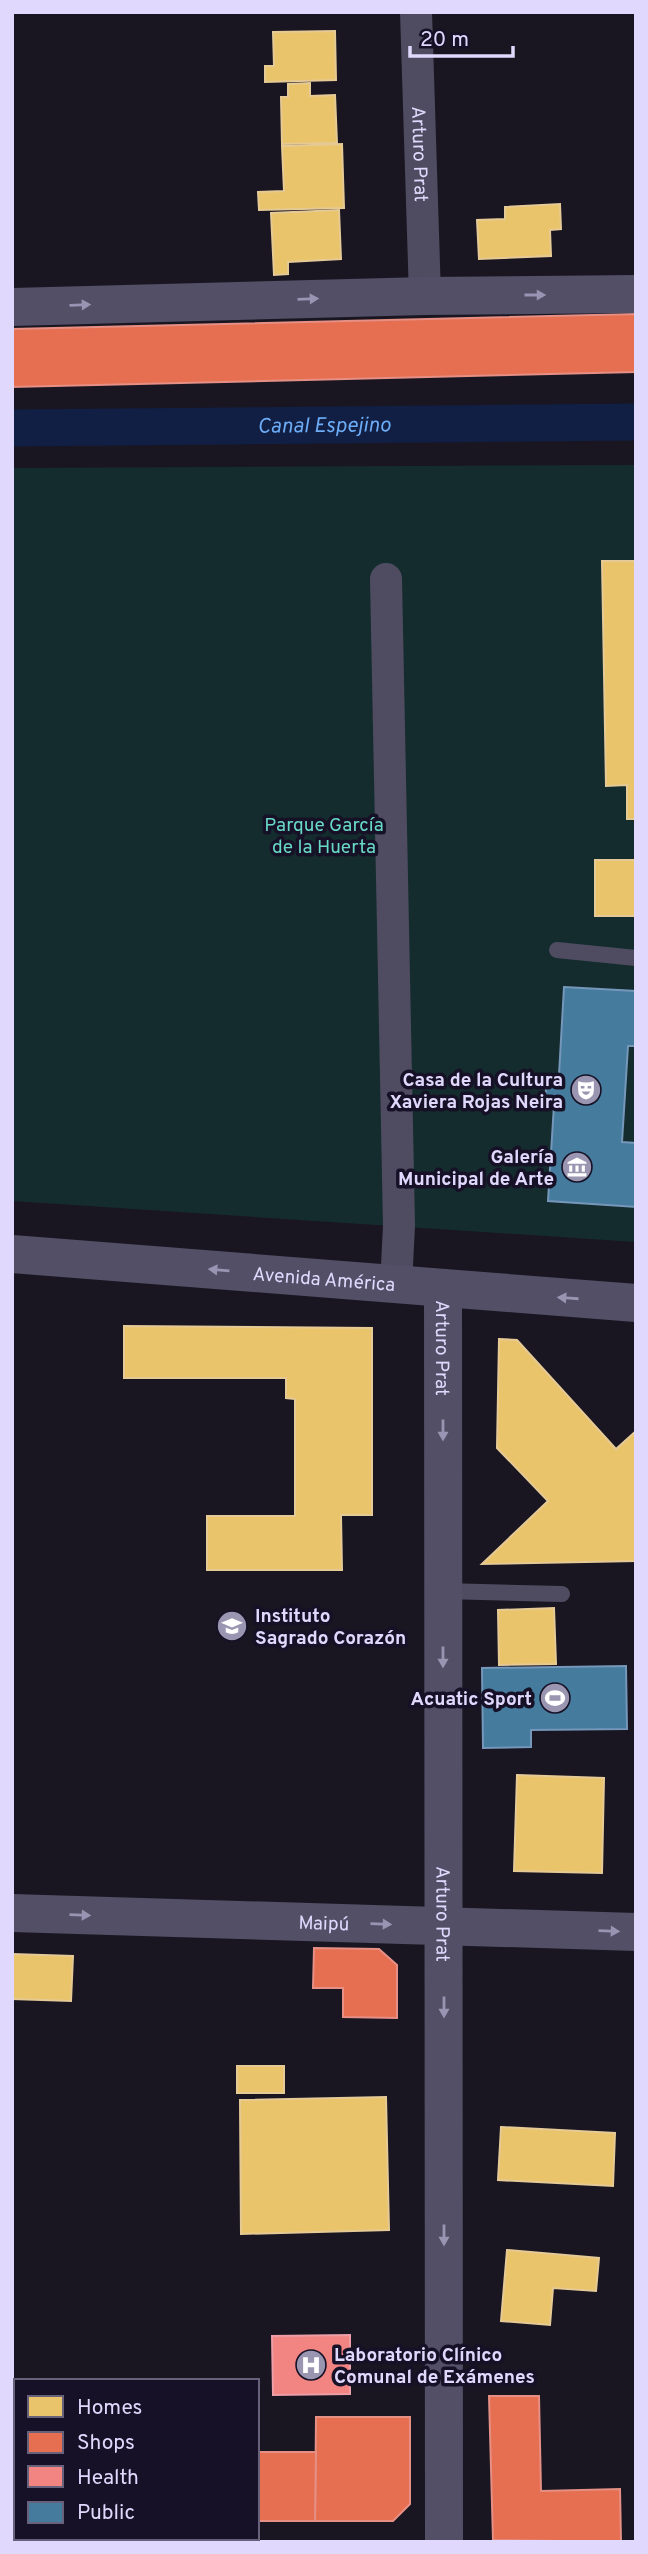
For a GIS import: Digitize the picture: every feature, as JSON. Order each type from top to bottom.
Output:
[{"type":"street","name":"Arturo Prat","points":[[415,12],[425,296]]},
{"type":"street","points":[[12,307],[425,296],[636,294]]},
{"type":"street","points":[[386,579],[400,1226],[396,1285]]},
{"type":"street","name":"Avenida América","points":[[12,1254],[636,1303]]},
{"type":"street","name":"Arturo Prat","points":[[443,1288],[444,2542]]},
{"type":"street","name":"Maipú","points":[[12,1913],[636,1932]]},
{"type":"lane","points":[[557,950],[636,958]]},
{"type":"lane","points":[[443,1591],[562,1594]]},
{"type":"green space","name":"Parque García de la Huerta","points":[[636,465],[636,1242],[12,1201],[12,468]]},
{"type":"building: Homes","points":[[335,31],[336,80],[265,82],[265,66],[274,66],[273,32]]},
{"type":"building: Homes","points":[[310,83],[310,96],[335,95],[337,143],[282,144],[281,97],[288,97],[288,84]]},
{"type":"building: Homes","points":[[342,144],[344,208],[259,210],[258,192],[284,191],[282,146]]},
{"type":"building: Homes","points":[[560,204],[561,229],[550,230],[551,256],[479,259],[477,220],[505,219],[505,207]]},
{"type":"building: Homes","points":[[339,210],[341,259],[288,262],[288,274],[274,275],[271,213]]},
{"type":"building: Homes","points":[[602,561],[636,561],[636,819],[627,819],[627,785],[606,786]]},
{"type":"building: Homes","points":[[595,860],[636,860],[636,916],[595,916]]},
{"type":"building: Homes","points":[[124,1326],[372,1328],[372,1515],[341,1515],[342,1570],[207,1570],[207,1516],[295,1516],[295,1399],[286,1398],[286,1378],[124,1378]]},
{"type":"building: Homes","points":[[499,1339],[517,1340],[616,1449],[636,1431],[636,1561],[482,1564],[548,1501],[497,1448]]},
{"type":"building: Homes","points":[[554,1608],[556,1664],[499,1665],[498,1610]]},
{"type":"building: Homes","points":[[517,1775],[604,1778],[602,1873],[514,1871]]},
{"type":"building: Homes","points":[[12,1954],[73,1956],[71,2001],[12,1999]]},
{"type":"building: Homes","points":[[237,2066],[284,2066],[284,2093],[237,2093]]},
{"type":"building: Homes","points":[[386,2097],[389,2230],[241,2234],[240,2100]]},
{"type":"building: Homes","points":[[501,2127],[615,2133],[613,2186],[498,2180]]},
{"type":"building: Homes","points":[[507,2250],[599,2258],[596,2291],[553,2288],[550,2325],[501,2321]]},
{"type":"building: Shops","points":[[636,314],[636,372],[12,387],[12,329]]},
{"type":"building: Shops","points":[[314,1948],[379,1949],[397,1965],[397,2018],[343,2017],[343,1988],[313,1988]]},
{"type":"building: Shops","points":[[489,2396],[539,2396],[541,2491],[620,2489],[621,2542],[493,2540]]},
{"type":"building: Shops","points":[[316,2417],[410,2417],[410,2504],[393,2521],[315,2521]]},
{"type":"building: Shops","points":[[259,2452],[316,2452],[315,2521],[259,2521]]},
{"type":"building: Health","name":"Laboratorio Clínico Comunal de Exámenes","points":[[350,2335],[350,2394],[273,2395],[272,2336]]},
{"type":"building: Public","name":"Casa de la Cultura Xaviera Rojas Neira","points":[[564,987],[636,991],[636,1046],[628,1046],[622,1142],[636,1143],[636,1207],[548,1201],[554,1105],[545,1104],[547,1074],[559,1075]]},
{"type":"building: Public","name":"Acuatic Sport","points":[[626,1666],[627,1729],[531,1730],[531,1747],[483,1748],[482,1668]]},
{"type":"waterway","name":"Canal Espejino","points":[[12,428],[636,422]]},
{"type":"place","name":"Casa de la Cultura Xaviera Rojas Neira","points":[[586,1090]]},
{"type":"place","name":"Galería Municipal de Arte","points":[[577,1167]]},
{"type":"place","name":"Instituto Sagrado Corazón","points":[[232,1626]]},
{"type":"place","name":"Acuatic Sport","points":[[555,1698]]},
{"type":"place","name":"Laboratorio Clínico Comunal de Exámenes","points":[[311,2365]]}]
